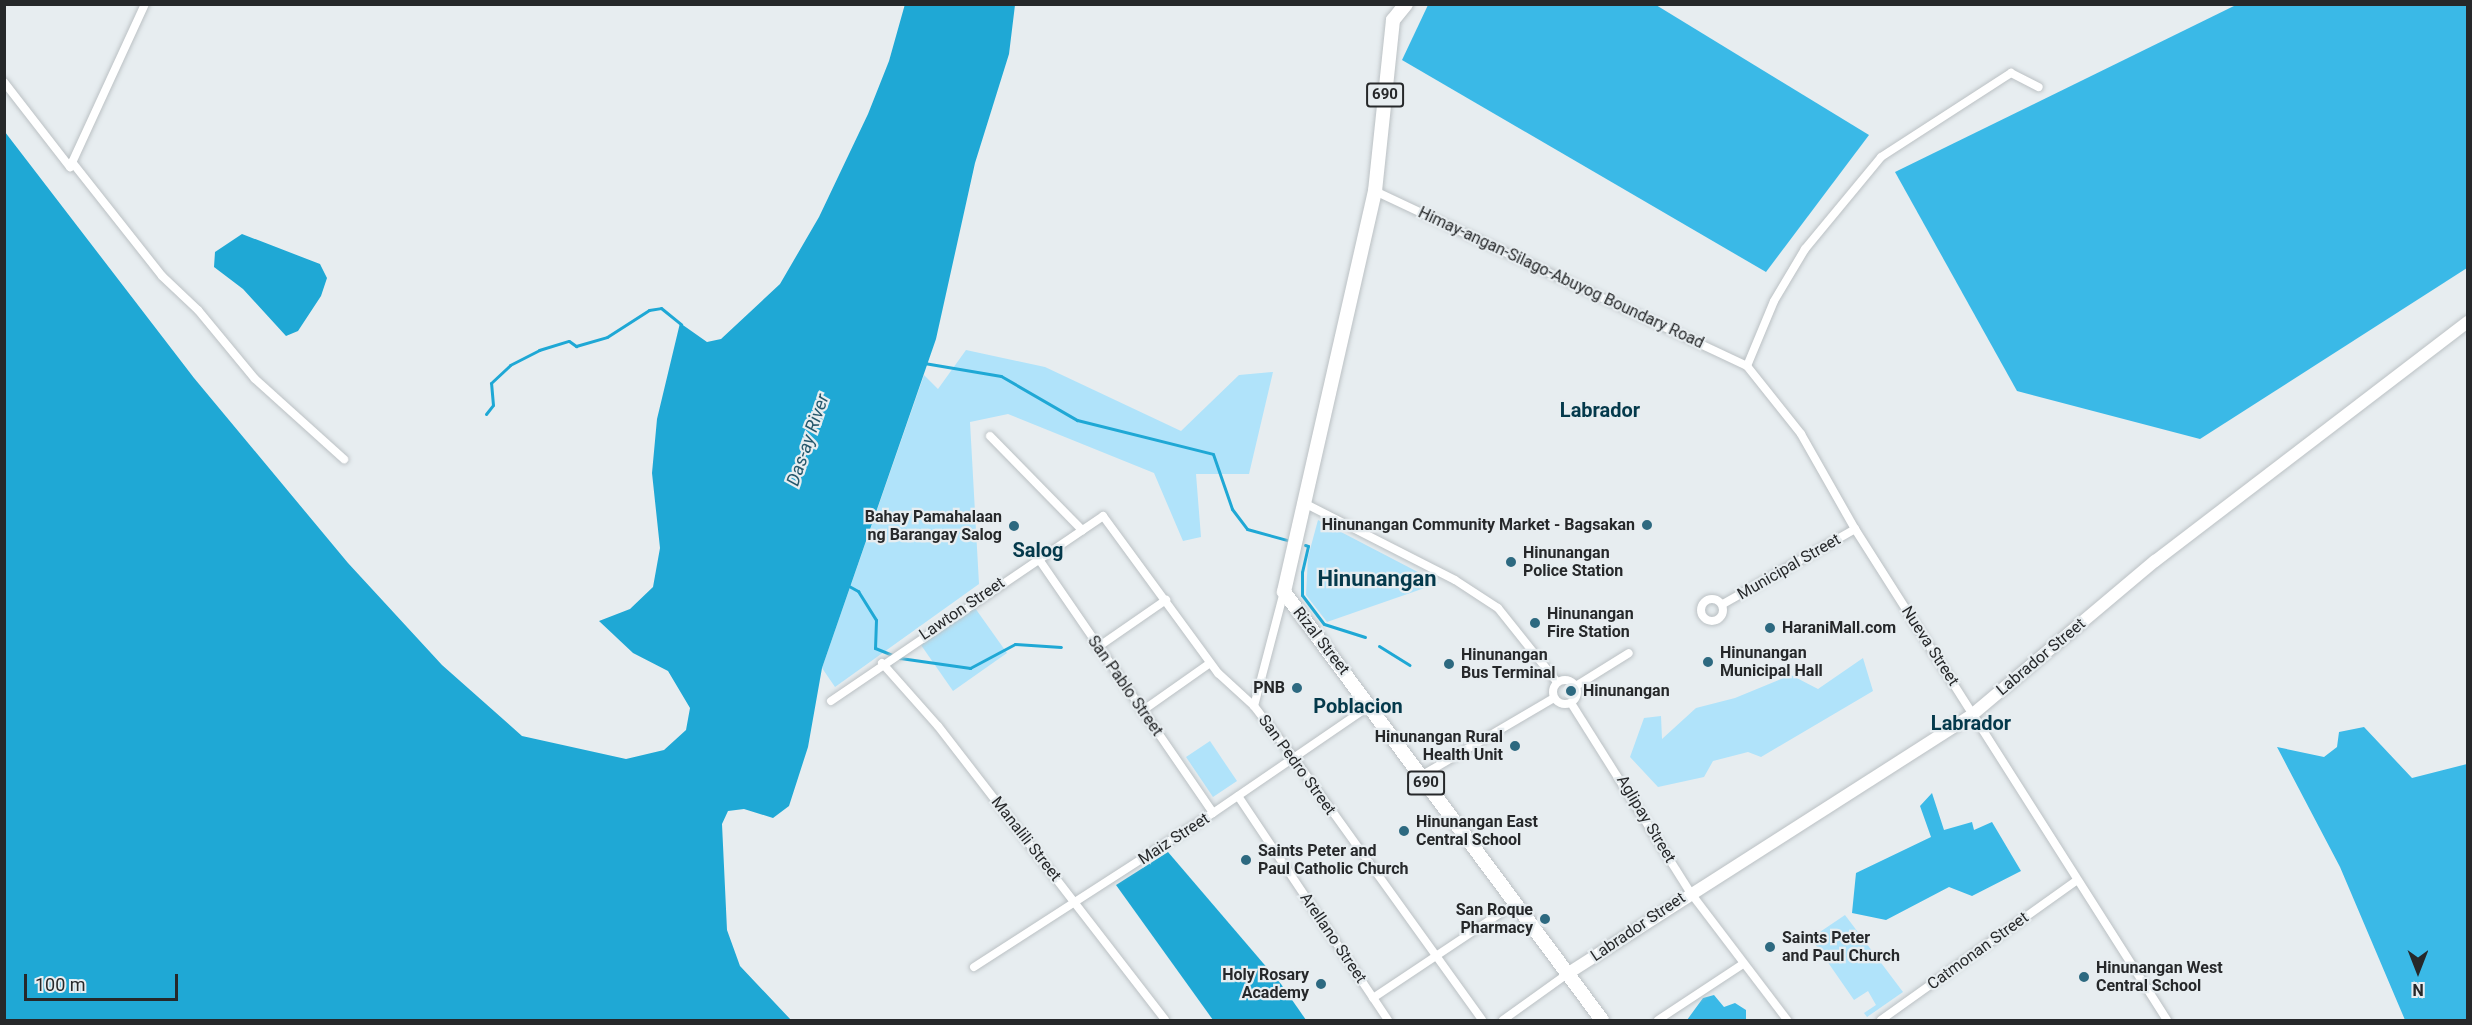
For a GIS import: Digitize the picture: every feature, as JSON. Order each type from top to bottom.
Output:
[{"type":"main road","name":"690","points":[[1375,191],[1393,20],[1406,4]]},
{"type":"main road","name":"Rizal Street","points":[[1375,191],[1306,504],[1284,592],[1602,1020]]},
{"type":"street","points":[[4,82],[70,167],[145,4]]},
{"type":"street","points":[[1747,366],[1774,302],[1805,249],[1881,156],[2011,73],[2039,87]]},
{"type":"street","points":[[72,162],[162,276],[198,310],[255,379],[344,459]]},
{"type":"street","name":"Himay-angan-Silago-Abuyog Boundary Road","points":[[1375,191],[1747,366]]},
{"type":"street","name":"Labrador Street","points":[[1503,1020],[1567,974],[1690,892],[1973,714],[2155,561],[2468,322]]},
{"type":"street","name":"Nueva Street","points":[[1747,366],[1801,434],[1855,529],[2167,1020]]},
{"type":"street","points":[[990,436],[1082,530]]},
{"type":"street","points":[[1306,504],[1455,580],[1498,608],[1557,682]]},
{"type":"street","name":"Lawton Street","points":[[831,701],[858,685],[882,663],[1103,516]]},
{"type":"street","name":"San Pedro Street","points":[[1103,516],[1210,663],[1254,706],[1294,758],[1434,958],[1482,1020]]},
{"type":"street","name":"Municipal Street","points":[[1723,604],[1855,529]]},
{"type":"street","name":"San Pablo Street","points":[[1038,558],[1213,813]]},
{"type":"street","points":[[1254,706],[1284,592]]},
{"type":"street","points":[[1098,647],[1166,600]]},
{"type":"street","points":[[1576,686],[1629,653]]},
{"type":"street","name":"Manalili Street","points":[[882,663],[938,726],[1165,1020]]},
{"type":"street","points":[[1142,711],[1210,663]]},
{"type":"street","points":[[1565,679],[1576,686],[1576,697],[1571,703],[1560,703],[1554,698],[1552,692],[1557,682],[1565,679]]},
{"type":"street","points":[[1421,776],[1554,698]]},
{"type":"street","name":"Aglipay Street","points":[[1571,703],[1690,892],[1787,1020]]},
{"type":"street","name":"Maiz Street","points":[[974,967],[1213,813],[1369,706]]},
{"type":"street","name":"Arellano Street","points":[[1238,796],[1388,1020]]},
{"type":"street","name":"Catmonan Street","points":[[1881,1020],[2076,880]]},
{"type":"street","points":[[1373,998],[1514,904]]},
{"type":"street","points":[[1658,1020],[1743,964]]},
{"type":"shaded area","points":[[2238,4],[2467,5],[2467,268],[2200,439],[2017,391],[1895,172]]},
{"type":"shaded area","points":[[1428,5],[1656,5],[1869,135],[1766,272],[1402,60]]},
{"type":"shaded area","points":[[966,350],[1045,367],[1181,431],[1239,375],[1273,372],[1249,474],[1196,474],[1201,537],[1183,541],[1154,473],[1008,414],[970,422],[979,584],[835,687],[822,668],[924,375],[938,389]]},
{"type":"shaded area","points":[[1318,520],[1439,583],[1327,622],[1306,595],[1308,557]]},
{"type":"shaded area","points":[[975,608],[1007,653],[953,691],[921,645]]},
{"type":"shaded area","points":[[1863,658],[1873,691],[1761,757],[1748,752],[1713,761],[1704,777],[1658,787],[1630,757],[1644,718],[1661,716],[1662,739],[1696,708],[1735,698],[1791,675],[1818,689]]},
{"type":"shaded area","points":[[2364,727],[2412,778],[2467,764],[2467,1020],[2405,1020],[2340,867],[2277,747],[2324,757],[2337,747],[2339,732]]},
{"type":"shaded area","points":[[1210,741],[1237,781],[1213,797],[1186,757]]},
{"type":"shaded area","points":[[1932,793],[1944,830],[1972,822],[1974,830],[1992,822],[2021,871],[1972,896],[1949,887],[1886,920],[1852,913],[1856,873],[1931,837],[1920,806]]},
{"type":"shaded area","points":[[1845,915],[1903,992],[1867,1017],[1864,1013],[1876,1005],[1868,991],[1854,1000],[1811,938]]},
{"type":"shaded area","points":[[1714,995],[1724,1007],[1735,1003],[1746,1010],[1746,1020],[1687,1020],[1703,998]]},
{"type":"water","name":"Das-ay River","points":[[905,4],[1015,5],[1009,54],[975,163],[936,339],[822,668],[808,747],[789,806],[773,818],[744,809],[728,811],[722,824],[727,930],[740,966],[791,1020],[5,1020],[5,132],[194,378],[348,563],[442,665],[522,736],[626,759],[664,750],[686,730],[690,708],[668,671],[633,653],[599,621],[630,609],[653,587],[660,548],[652,473],[657,419],[680,323],[707,342],[721,339],[780,284],[819,217],[868,114],[889,61]]},
{"type":"water","points":[[242,234],[320,264],[327,278],[321,296],[298,331],[286,336],[243,289],[214,267],[215,252]]},
{"type":"water","points":[[1168,852],[1281,984],[1306,1020],[1213,1020],[1116,885]]},
{"type":"waterway","points":[[486,414],[493,405],[491,383],[510,365],[539,350],[569,341],[576,346],[607,337],[649,310],[661,308],[681,324]]},
{"type":"waterway","points":[[924,363],[1001,376],[1077,420],[1213,454],[1232,509],[1247,529],[1287,540]]},
{"type":"waterway","points":[[1305,545],[1308,546],[1302,572],[1302,595],[1324,624],[1365,637]]},
{"type":"waterway","points":[[847,585],[858,591],[876,620],[875,648],[900,658],[970,668],[1015,644],[1061,647]]},
{"type":"waterway","points":[[1379,646],[1409,665]]},
{"type":"place","name":"Hinunangan Community Market - Bagsakan","points":[[1647,525]]},
{"type":"place","name":"Bahay Pamahalaan ng Barangay Salog","points":[[1014,526]]},
{"type":"place","name":"Hinunangan Police Station","points":[[1511,562]]},
{"type":"place","name":"Hinunangan Fire Station","points":[[1535,623]]},
{"type":"place","name":"HaraniMall.com","points":[[1770,628]]},
{"type":"place","name":"Hinunangan Municipal Hall","points":[[1708,662]]},
{"type":"place","name":"Hinunangan Bus Terminal","points":[[1449,664]]},
{"type":"place","name":"PNB","points":[[1297,688]]},
{"type":"place","name":"Hinunangan","points":[[1571,691]]},
{"type":"place","name":"Hinunangan Rural Health Unit","points":[[1515,746]]},
{"type":"place","name":"Hinunangan East Central School","points":[[1404,831]]},
{"type":"place","name":"Saints Peter and Paul Catholic Church","points":[[1246,860]]},
{"type":"place","name":"San Roque Pharmacy","points":[[1545,919]]},
{"type":"place","name":"Saints Peter and Paul Church","points":[[1770,947]]},
{"type":"place","name":"Hinunangan West Central School","points":[[2084,977]]},
{"type":"place","name":"Holy Rosary Academy","points":[[1321,984]]},
{"type":"district","name":"Labrador","points":[[1600,410]]},
{"type":"district","name":"Salog","points":[[1038,550]]},
{"type":"district","name":"Hinunangan","points":[[1377,579]]},
{"type":"district","name":"Poblacion","points":[[1358,706]]},
{"type":"district","name":"Labrador","points":[[1971,723]]}]
